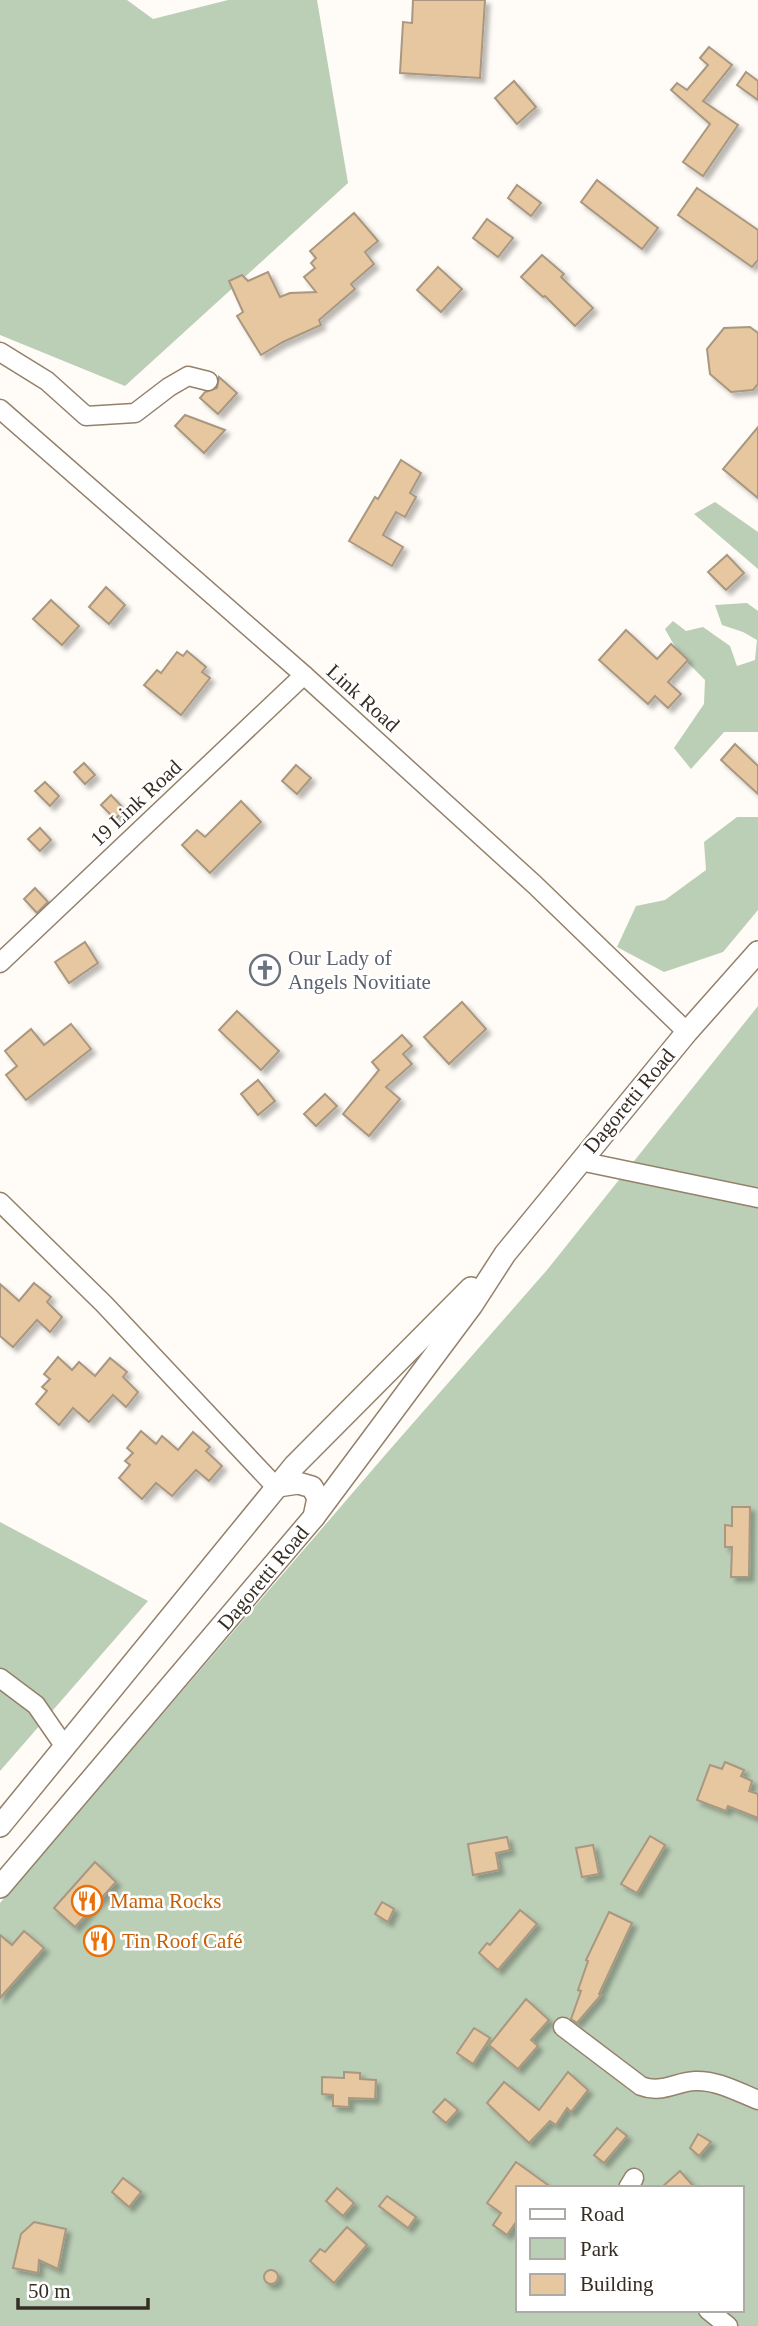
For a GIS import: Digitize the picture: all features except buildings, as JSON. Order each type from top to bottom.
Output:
[{"type":"main road","name":"Dagoretti Road","points":[[0,1886],[314,1517],[472,1305],[505,1254],[687,1032],[758,952]]},
{"type":"main road","name":"Dagoretti Road","points":[[0,1826],[294,1466],[505,1254]]},
{"type":"main road","points":[[278,1487],[298,1483],[312,1487],[318,1498],[314,1517]]},
{"type":"street","points":[[0,352],[47,381],[86,416],[135,413],[188,376],[208,381]]},
{"type":"street","name":"Link Road","points":[[0,409],[304,675],[535,885],[687,1032]]},
{"type":"street","name":"19 Link Road","points":[[0,963],[304,675]]},
{"type":"street","points":[[580,1161],[758,1198]]},
{"type":"street","points":[[0,1202],[104,1304],[278,1487]]},
{"type":"street","points":[[0,1678],[36,1705],[65,1747]]},
{"type":"street","points":[[564,2027],[641,2086],[651,2090],[694,2081],[710,2082],[758,2100]]},
{"type":"street","points":[[711,2312],[729,2326]]},
{"type":"green space","points":[[0,0],[127,0],[153,19],[228,0],[317,0],[348,183],[125,386],[0,335]]},
{"type":"green space","points":[[715,502],[758,532],[758,569],[694,514]]},
{"type":"green space","points":[[747,603],[758,611],[758,732],[724,732],[691,769],[674,748],[704,704],[705,680],[679,654],[665,629],[673,621],[686,631],[703,627],[730,646],[737,666],[755,660],[757,640],[722,625],[715,605]]},
{"type":"green space","points":[[737,817],[758,817],[758,910],[723,952],[664,972],[617,947],[636,906],[665,900],[706,870],[704,842]]},
{"type":"green space","points":[[758,1006],[758,2326],[0,2326],[0,1903],[547,1270]]},
{"type":"green space","points":[[0,1522],[148,1601],[0,1771]]},
{"type":"place","name":"Our Lady of Angels Novitiate","points":[[265,970]]},
{"type":"place","name":"Mama Rocks","points":[[87,1901]]},
{"type":"place","name":"Tin Roof Café","points":[[99,1941]]}]
